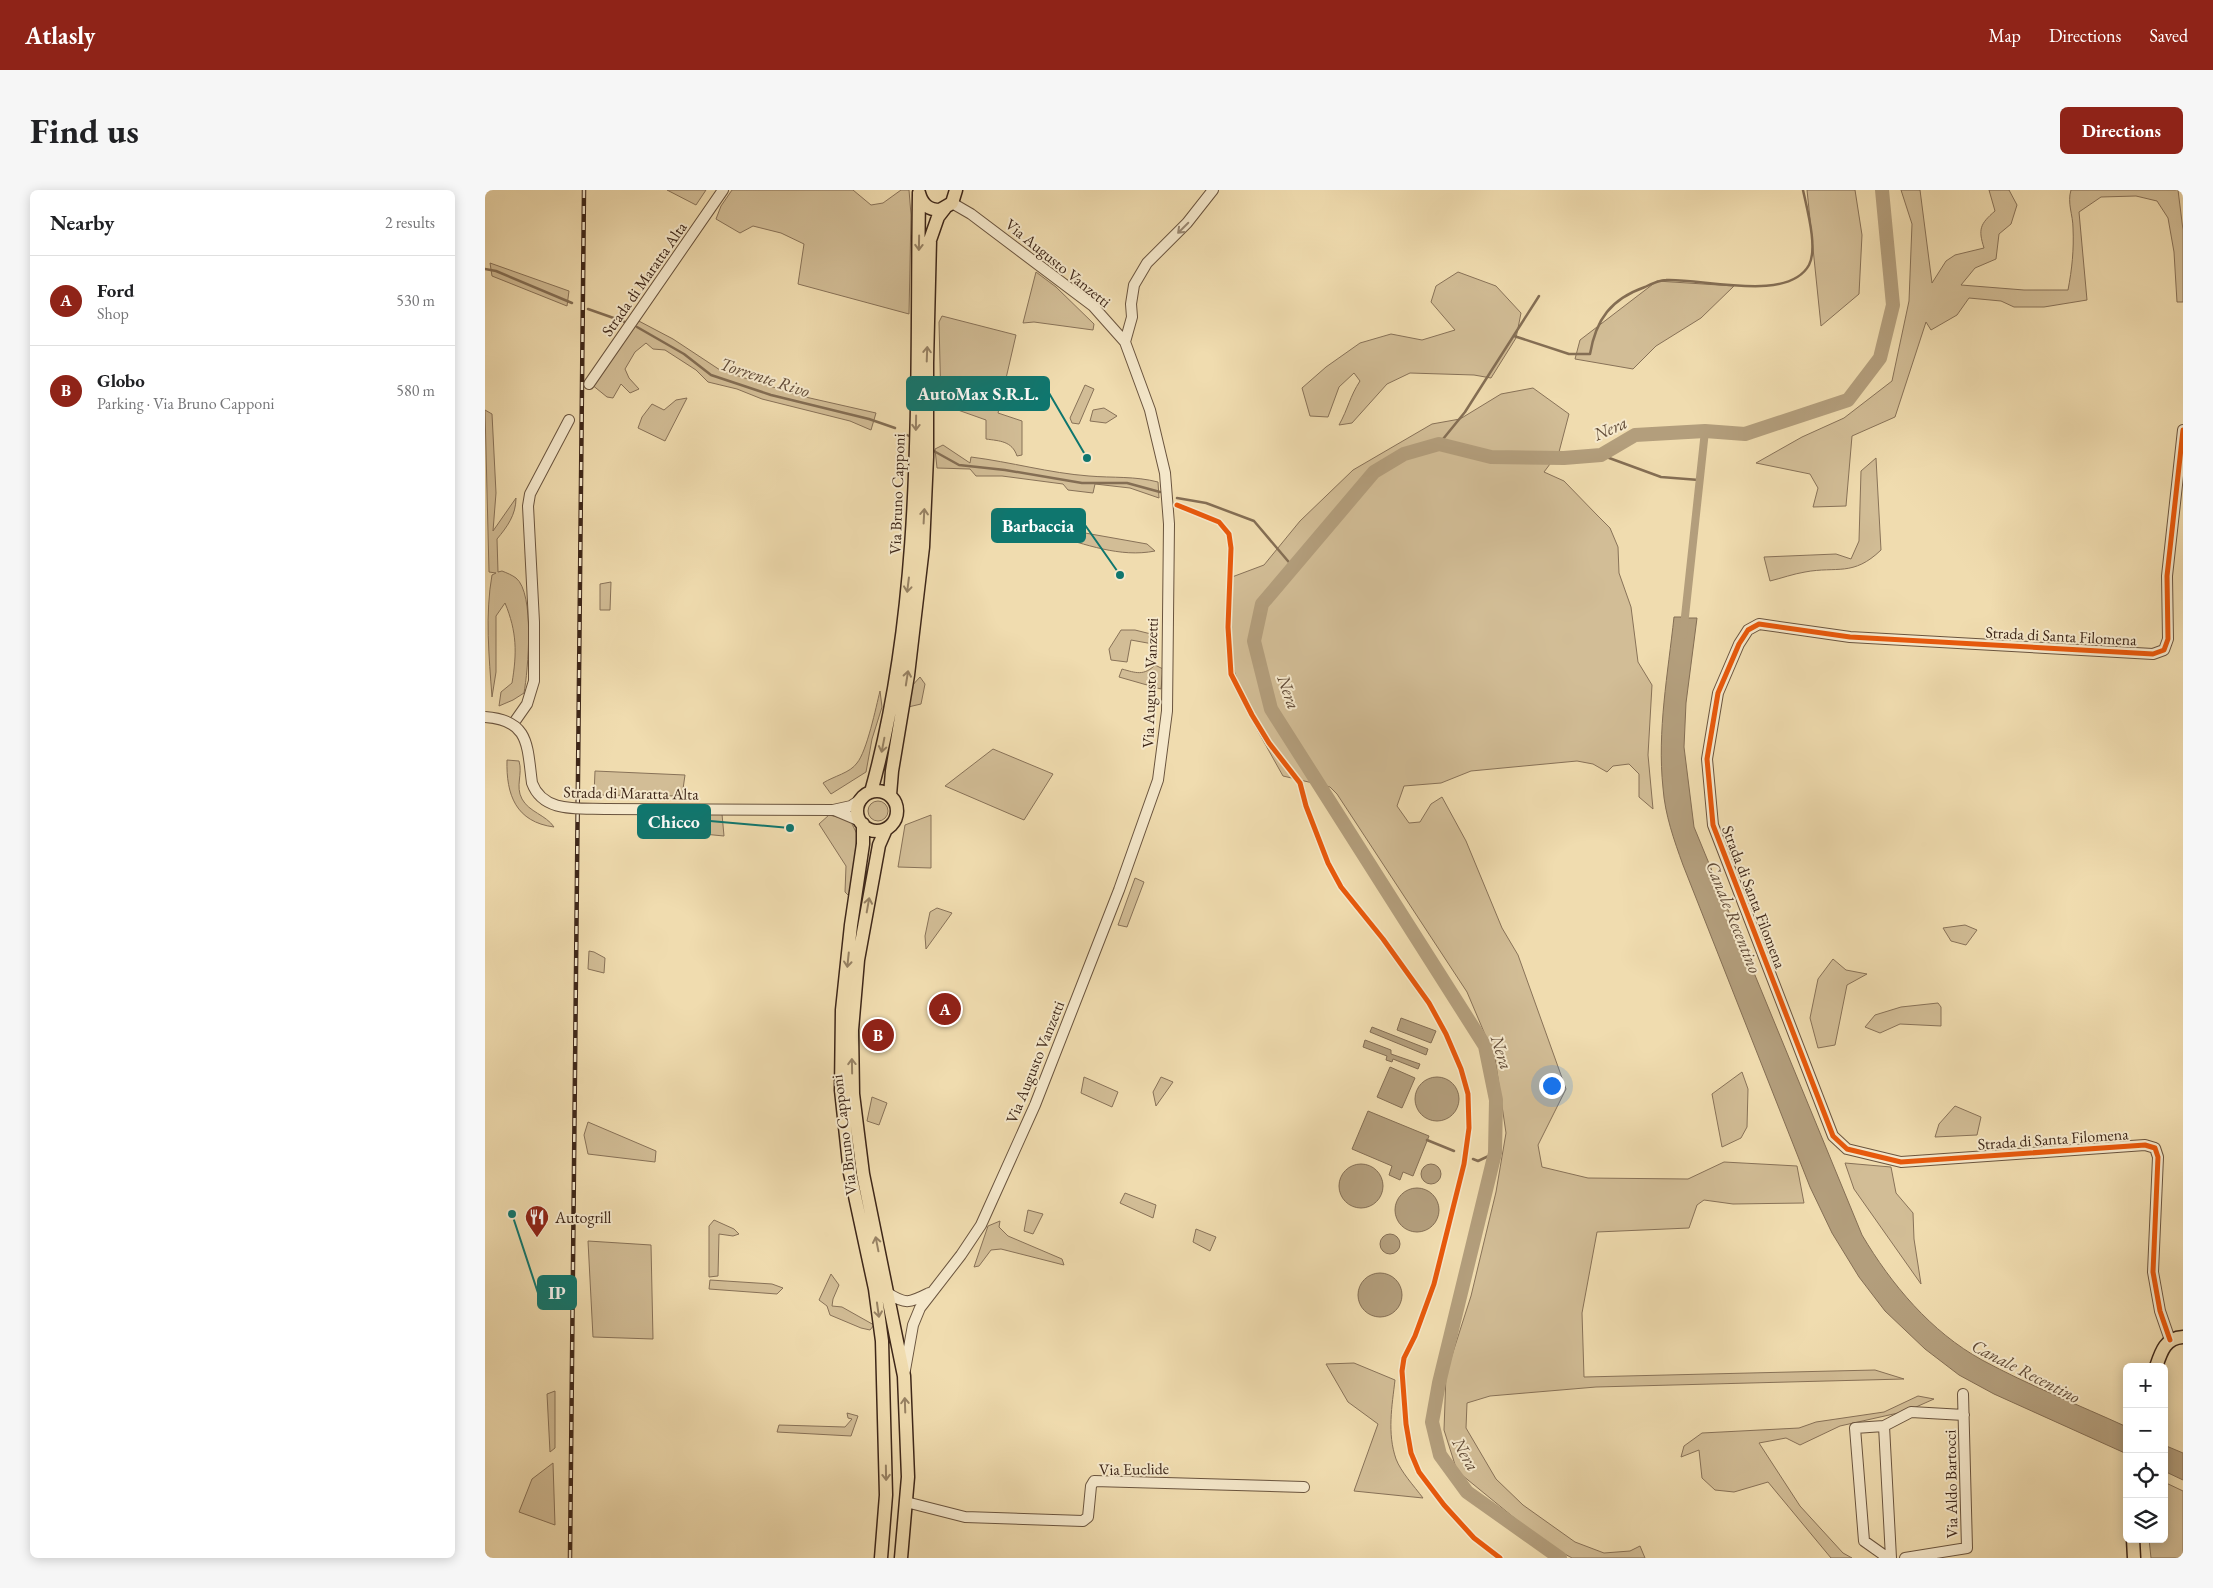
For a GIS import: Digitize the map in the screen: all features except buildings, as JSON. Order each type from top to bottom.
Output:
[{"type":"main road","name":"Via Bruno Capponi","points":[[901,1558],[908,1477],[904,1376],[863,1174],[853,1094],[852,1030],[858,960],[879,844],[886,829],[891,825],[897,814],[896,804],[890,795],[892,770],[908,675],[923,547],[927,457],[930,240],[938,218],[949,206],[956,190]]},
{"type":"main road","name":"Via Bruno Capponi","points":[[881,1558],[886,1495],[882,1341],[875,1289],[846,1146],[841,1090],[842,1010],[851,925],[863,844],[858,809],[867,795],[880,762],[892,695],[912,548],[919,192]]},
{"type":"main road","points":[[919,192],[924,204],[929,208],[934,210],[949,206]]},
{"type":"main road","points":[[867,795],[881,791],[890,795]]},
{"type":"main road","points":[[861,822],[873,830],[886,829]]},
{"type":"main road","points":[[2157,1363],[2163,1347],[2177,1339]]},
{"type":"main road","points":[[884,1374],[894,1369],[904,1376]]},
{"type":"main road","points":[[2133,1543],[2134,1558]]},
{"type":"street","name":"Strada di Maratta Alta","points":[[589,384],[723,190]]},
{"type":"street","points":[[1125,342],[1132,317],[1131,304],[1134,285],[1147,263],[1187,223],[1213,190]]},
{"type":"street","name":"Via Augusto Vanzetti","points":[[904,1376],[913,1325],[930,1293],[961,1256],[981,1225],[1019,1142],[1119,890],[1158,780],[1167,711],[1169,524],[1166,481],[1150,410],[1125,342],[1093,306],[971,214],[949,206]]},
{"type":"street","points":[[485,717],[497,718],[513,724],[527,704],[534,681],[534,622],[528,506],[530,494],[569,420]]},
{"type":"street","name":"Strada di Santa Filomena","points":[[2177,1339],[2160,1311],[2153,1272],[2158,1157],[2155,1148],[2145,1145],[1901,1162],[1847,1149],[1833,1136],[1713,825],[1707,759],[1718,693],[1739,644],[1748,630],[1759,624],[1850,637],[2153,654],[2164,650],[2168,639],[2167,576],[2183,430]]},
{"type":"street","name":"Strada di Maratta Alta","points":[[513,724],[523,734],[535,790],[548,803],[559,807],[833,810]]},
{"type":"street","points":[[833,810],[851,806],[867,795]]},
{"type":"street","points":[[833,810],[861,822]]},
{"type":"street","name":"Via Augusto Vanzetti","points":[[886,1292],[905,1303],[912,1302],[930,1293]]},
{"type":"street","name":"Via Aldo Bartocci","points":[[1905,1558],[1967,1548],[1963,1394]]},
{"type":"street","name":"Via Aldo Bartocci","points":[[1889,1558],[1864,1541],[1855,1428],[1884,1426],[1911,1412],[1964,1415]]},
{"type":"street","name":"Via Aldo Bartocci","points":[[1884,1426],[1889,1558]]},
{"type":"street","name":"Via Euclide","points":[[906,1502],[965,1517],[1083,1521],[1088,1517],[1091,1486],[1094,1481],[1304,1487]]},
{"type":"shaded area","points":[[667,190],[706,190],[696,205]]},
{"type":"shaded area","points":[[732,190],[853,190],[871,205],[883,203],[901,190],[909,190],[911,215],[909,314],[798,284],[804,244],[781,233],[753,226],[740,233],[716,219],[721,206]]},
{"type":"shaded area","points":[[1807,190],[1855,190],[1862,235],[1859,294],[1821,326]]},
{"type":"shaded area","points":[[1901,190],[1920,190],[1932,283],[1946,261],[1955,255],[1984,248],[1981,236],[1983,223],[1995,211],[1989,190],[2009,190],[2017,205],[2011,224],[1999,234],[1996,259],[1975,268],[1961,285],[2024,290],[2068,290],[2073,244],[2071,190],[2178,190],[2183,230],[2183,302],[2177,302],[2174,252],[2168,218],[2157,201],[2136,196],[2101,197],[2079,212],[2087,300],[2044,307],[2014,307],[2001,301],[1969,298],[1957,315],[1931,330],[1926,322],[1895,417],[1852,436],[1846,506],[1813,507],[1818,488],[1810,474],[1756,463],[1802,437],[1844,418],[1892,381],[1909,301],[1912,224]]},
{"type":"shaded area","points":[[490,263],[569,291],[567,306],[492,276]]},
{"type":"shaded area","points":[[1036,272],[1056,287],[1094,324],[1093,330],[1034,322],[1023,323]]},
{"type":"shaded area","points":[[1458,272],[1496,286],[1521,313],[1516,338],[1491,378],[1474,375],[1410,373],[1387,384],[1352,423],[1339,425],[1360,381],[1354,373],[1339,387],[1328,417],[1310,416],[1302,388],[1326,367],[1360,343],[1391,334],[1422,340],[1455,330],[1431,302],[1436,286]]},
{"type":"shaded area","points":[[1657,281],[1734,286],[1701,318],[1656,346],[1633,369],[1575,359],[1580,340]]},
{"type":"shaded area","points":[[942,316],[1016,335],[998,413],[1022,421],[1022,455],[1017,456],[1012,447],[1005,443],[986,439],[986,420],[941,404],[939,322]]},
{"type":"shaded area","points":[[635,319],[673,339],[720,370],[801,396],[876,413],[871,430],[850,421],[762,399],[737,389],[708,382],[696,370],[665,350],[653,349],[646,343],[635,352],[625,369],[629,378],[639,389],[630,393],[621,384],[613,398],[607,397],[591,384]]},
{"type":"shaded area","points":[[1085,385],[1094,389],[1079,424],[1072,423],[1070,418]]},
{"type":"shaded area","points":[[1533,388],[1569,414],[1559,452],[1544,472],[1564,481],[1610,528],[1618,547],[1619,573],[1631,607],[1638,662],[1652,685],[1648,755],[1653,809],[1639,797],[1639,774],[1629,764],[1613,766],[1607,772],[1593,764],[1577,761],[1471,771],[1441,783],[1404,786],[1397,806],[1409,823],[1420,822],[1431,804],[1442,797],[1466,841],[1502,928],[1518,955],[1566,1089],[1538,1145],[1542,1167],[1588,1178],[1688,1179],[1724,1162],[1797,1166],[1804,1203],[1733,1204],[1704,1200],[1697,1205],[1689,1228],[1597,1232],[1582,1313],[1584,1377],[1875,1370],[1904,1379],[1596,1387],[1490,1396],[1467,1403],[1466,1428],[1496,1479],[1523,1505],[1575,1542],[1604,1553],[1630,1551],[1640,1546],[1645,1558],[1572,1558],[1545,1543],[1457,1471],[1444,1430],[1446,1374],[1471,1296],[1496,1192],[1506,1133],[1495,1058],[1467,992],[1337,794],[1330,787],[1283,776],[1255,726],[1228,655],[1232,577],[1264,565],[1300,521],[1353,470],[1432,424],[1460,419],[1501,394]]},
{"type":"shaded area","points":[[687,398],[665,441],[638,428],[642,417],[652,404],[664,410],[676,400]]},
{"type":"shaded area","points":[[1104,408],[1117,416],[1106,423],[1090,421],[1093,410]]},
{"type":"shaded area","points":[[485,410],[492,414],[496,493],[493,531],[516,498],[513,515],[497,539],[498,572],[502,571],[513,576],[522,586],[526,599],[529,633],[524,693],[499,706],[501,692],[512,683],[515,643],[512,624],[505,603],[496,616],[496,672],[492,697],[488,636],[489,605],[492,575],[496,573],[489,572]]},
{"type":"shaded area","points":[[943,445],[970,463],[971,457],[1074,475],[1132,478],[1158,482],[1159,498],[1130,488],[1095,484],[1093,493],[1068,490],[1063,484],[1002,476],[976,476],[970,469],[937,468],[935,449]]},
{"type":"shaded area","points":[[1876,458],[1881,550],[1862,564],[1853,567],[1816,570],[1770,581],[1764,557],[1836,554],[1851,559],[1859,541],[1861,471]]},
{"type":"shaded area","points":[[1057,528],[1147,544],[1155,551],[1129,553],[1090,546],[1052,535]]},
{"type":"shaded area","points":[[611,582],[610,610],[600,610],[600,584]]},
{"type":"shaded area","points":[[1674,617],[1681,617],[1684,626],[1688,618],[1697,618],[1686,703],[1684,747],[1694,827],[1862,1235],[1873,1253],[1899,1289],[1929,1321],[1963,1349],[1999,1369],[2123,1425],[2123,1452],[1994,1394],[1959,1375],[1925,1349],[1885,1311],[1859,1277],[1832,1233],[1810,1187],[1673,837],[1663,788],[1661,745]]},
{"type":"shaded area","points":[[1121,630],[1135,630],[1155,635],[1153,644],[1131,640],[1127,662],[1111,660],[1109,649]]},
{"type":"shaded area","points":[[1155,665],[1163,669],[1161,689],[1119,677],[1122,669],[1140,673],[1147,671]]},
{"type":"shaded area","points":[[920,677],[925,684],[921,704],[904,708],[910,688]]},
{"type":"shaded area","points":[[880,691],[882,707],[872,739],[866,772],[831,794],[823,783],[850,769],[861,757],[871,729]]},
{"type":"shaded area","points":[[993,749],[1053,774],[1024,820],[945,786]]},
{"type":"shaded area","points":[[507,760],[519,761],[519,789],[522,799],[554,827],[530,819],[516,805],[509,785]]},
{"type":"shaded area","points":[[595,771],[685,775],[682,796],[594,795]]},
{"type":"shaded area","points":[[878,801],[885,804],[888,811],[885,818],[878,821],[871,818],[868,811],[871,804]]},
{"type":"shaded area","points":[[696,813],[722,814],[724,836],[693,833]]},
{"type":"shaded area","points":[[829,815],[850,820],[857,834],[851,898],[845,892],[846,866],[819,824]]},
{"type":"shaded area","points":[[931,815],[931,868],[898,867],[905,825]]},
{"type":"shaded area","points":[[1135,878],[1144,882],[1127,927],[1118,925]]},
{"type":"shaded area","points":[[937,908],[952,913],[926,949],[925,936],[930,912]]},
{"type":"shaded area","points":[[1965,925],[1977,930],[1966,945],[1951,941],[1943,928]]},
{"type":"shaded area","points":[[589,951],[605,958],[604,973],[588,969]]},
{"type":"shaded area","points":[[1833,959],[1846,970],[1867,974],[1847,985],[1835,1045],[1818,1048],[1810,1018],[1818,979]]},
{"type":"shaded area","points":[[1938,1003],[1941,1007],[1941,1026],[1900,1024],[1880,1033],[1865,1027],[1875,1015],[1901,1007]]},
{"type":"shaded area","points":[[1401,1018],[1436,1031],[1431,1043],[1397,1030]]},
{"type":"shaded area","points":[[1372,1027],[1428,1049],[1426,1055],[1370,1032]]},
{"type":"shaded area","points":[[1365,1040],[1391,1050],[1391,1054],[1420,1064],[1418,1069],[1393,1059],[1392,1062],[1386,1060],[1387,1056],[1363,1047]]},
{"type":"shaded area","points":[[1390,1067],[1415,1078],[1402,1108],[1377,1097]]},
{"type":"shaded area","points":[[1742,1072],[1748,1089],[1747,1127],[1741,1138],[1722,1147],[1712,1094]]},
{"type":"shaded area","points":[[1084,1077],[1118,1092],[1112,1107],[1081,1093]]},
{"type":"shaded area","points":[[1161,1077],[1173,1082],[1156,1106],[1153,1092]]},
{"type":"shaded area","points":[[1433,1077],[1441,1077],[1453,1083],[1459,1099],[1453,1115],[1441,1121],[1433,1121],[1421,1115],[1415,1103],[1415,1095],[1421,1083]]},
{"type":"shaded area","points":[[872,1097],[887,1103],[879,1125],[867,1121]]},
{"type":"shaded area","points":[[1955,1106],[1981,1117],[1977,1135],[1935,1137],[1939,1124]]},
{"type":"shaded area","points":[[1368,1111],[1429,1136],[1413,1176],[1403,1172],[1400,1180],[1389,1175],[1392,1166],[1352,1149]]},
{"type":"shaded area","points":[[588,1122],[656,1151],[655,1162],[588,1154],[584,1135]]},
{"type":"shaded area","points":[[1845,1163],[1891,1167],[1896,1193],[1913,1213],[1914,1239],[1921,1284],[1854,1189]]},
{"type":"shaded area","points":[[1365,1164],[1377,1170],[1382,1177],[1382,1195],[1377,1202],[1370,1207],[1357,1208],[1349,1205],[1342,1198],[1339,1182],[1342,1174],[1349,1167]]},
{"type":"shaded area","points":[[1431,1164],[1438,1167],[1441,1174],[1438,1181],[1431,1184],[1424,1181],[1421,1174],[1424,1167]]},
{"type":"shaded area","points":[[1421,1188],[1433,1194],[1438,1201],[1438,1219],[1433,1226],[1426,1231],[1413,1232],[1405,1229],[1398,1222],[1395,1206],[1398,1198],[1405,1191]]},
{"type":"shaded area","points":[[1125,1193],[1156,1205],[1153,1218],[1120,1203]]},
{"type":"shaded area","points":[[1028,1210],[1043,1214],[1033,1234],[1024,1231]]},
{"type":"shaded area","points":[[714,1220],[734,1229],[739,1234],[733,1236],[719,1234],[718,1276],[709,1277],[709,1226]]},
{"type":"shaded area","points":[[1000,1221],[999,1227],[1008,1236],[1062,1259],[1064,1265],[1001,1249],[991,1250],[979,1266],[974,1267],[988,1226]]},
{"type":"shaded area","points":[[1196,1229],[1216,1237],[1210,1251],[1193,1242]]},
{"type":"shaded area","points":[[1390,1234],[1397,1237],[1400,1244],[1397,1251],[1390,1254],[1383,1251],[1380,1244],[1383,1237]]},
{"type":"shaded area","points":[[588,1241],[651,1245],[653,1339],[593,1337]]},
{"type":"shaded area","points":[[1384,1273],[1396,1279],[1401,1286],[1401,1304],[1396,1311],[1389,1316],[1376,1317],[1368,1314],[1361,1307],[1358,1291],[1361,1283],[1368,1276]]},
{"type":"shaded area","points":[[831,1274],[839,1285],[832,1306],[842,1307],[874,1325],[870,1330],[830,1315],[827,1306],[819,1300]]},
{"type":"shaded area","points":[[710,1280],[772,1284],[783,1288],[777,1294],[709,1289]]},
{"type":"shaded area","points":[[1354,1363],[1395,1380],[1391,1420],[1393,1449],[1401,1469],[1423,1498],[1354,1491],[1378,1424],[1348,1402],[1326,1364]]},
{"type":"shaded area","points":[[555,1391],[555,1448],[550,1452],[547,1394]]},
{"type":"shaded area","points":[[1918,1396],[1934,1399],[1907,1411],[1840,1426],[1800,1445],[1786,1438],[1759,1443],[1800,1506],[1843,1553],[1852,1558],[1831,1558],[1768,1482],[1734,1492],[1715,1490],[1702,1478],[1699,1450],[1681,1457],[1684,1446],[1702,1433],[1799,1428],[1816,1422],[1884,1412]]},
{"type":"shaded area","points":[[847,1413],[858,1416],[851,1436],[777,1432],[779,1425],[845,1427],[852,1419],[848,1418]]},
{"type":"shaded area","points":[[2168,1447],[2183,1453],[2183,1480],[2168,1473]]},
{"type":"shaded area","points":[[553,1463],[555,1525],[519,1512],[532,1479]]},
{"type":"shaded area","points":[[2168,1484],[2183,1491],[2183,1558],[2151,1558],[2149,1543],[2168,1543]]},
{"type":"waterway","points":[[1514,336],[1569,354],[1590,354],[1596,330],[1614,304],[1633,292],[1655,282],[1682,280],[1743,286],[1764,286],[1783,283],[1798,276],[1809,265],[1812,249],[1811,228],[1803,190]]},
{"type":"waterway","name":"Nera","points":[[1560,1558],[1467,1492],[1440,1455],[1432,1422],[1439,1383],[1495,1153],[1496,1100],[1485,1046],[1271,709],[1254,641],[1262,604],[1374,472],[1404,454],[1439,444],[1491,457],[1564,458],[1601,455],[1635,435],[1705,431],[1745,434],[1848,400],[1880,358],[1893,305],[1882,190]]},
{"type":"waterway","name":"Torrente Rivo","points":[[485,269],[496,271],[572,303]]},
{"type":"waterway","points":[[1439,444],[1465,412],[1539,296]]},
{"type":"waterway","name":"Torrente Rivo","points":[[588,309],[625,322]]},
{"type":"waterway","name":"Torrente Rivo","points":[[637,327],[684,354],[711,375],[771,395],[869,419],[895,428]]},
{"type":"waterway","name":"Canale Recentino","points":[[1683,635],[1705,431]]},
{"type":"waterway","name":"Torrente Rivo","points":[[932,450],[959,465],[1005,470],[1082,483],[1127,483],[1160,492]]},
{"type":"waterway","name":"Canale Recentino","points":[[1601,455],[1661,477],[1699,480]]},
{"type":"waterway","name":"Torrente Rivo","points":[[1177,498],[1206,503],[1254,521],[1293,567]]},
{"type":"waterway","points":[[1427,1140],[1454,1151]]},
{"type":"waterway","points":[[1473,1159],[1478,1161],[1495,1153]]},
{"type":"railway","points":[[570,1558],[584,190]]},
{"type":"cycle path","points":[[2170,1340],[2160,1311],[2153,1272],[2158,1157],[2155,1148],[2145,1145],[1901,1162],[1847,1149],[1833,1136],[1713,825],[1707,759],[1718,693],[1739,644],[1748,630],[1759,624],[1850,637],[2153,654],[2164,650],[2168,639],[2167,576],[2183,430]]},
{"type":"cycle path","points":[[1177,505],[1219,522],[1229,534],[1231,548],[1228,627],[1231,674],[1269,743],[1300,783],[1306,806],[1328,863],[1341,887],[1383,939],[1429,1003],[1446,1034],[1461,1069],[1468,1094],[1469,1128],[1464,1164],[1434,1284],[1415,1336],[1404,1358],[1402,1371],[1406,1424],[1411,1453],[1419,1472],[1444,1505],[1474,1538],[1500,1558]]},
{"type":"place","name":"AutoMax S.R.L.","points":[[1087,458]]},
{"type":"place","name":"Barbaccia","points":[[1120,575]]},
{"type":"place","name":"Chicco","points":[[790,828]]},
{"type":"place","name":"Ford","points":[[945,1009]]},
{"type":"place","name":"Globo","points":[[878,1035]]},
{"type":"place","name":"IP","points":[[512,1214]]},
{"type":"place","name":"Autogrill","points":[[537,1238]]}]
